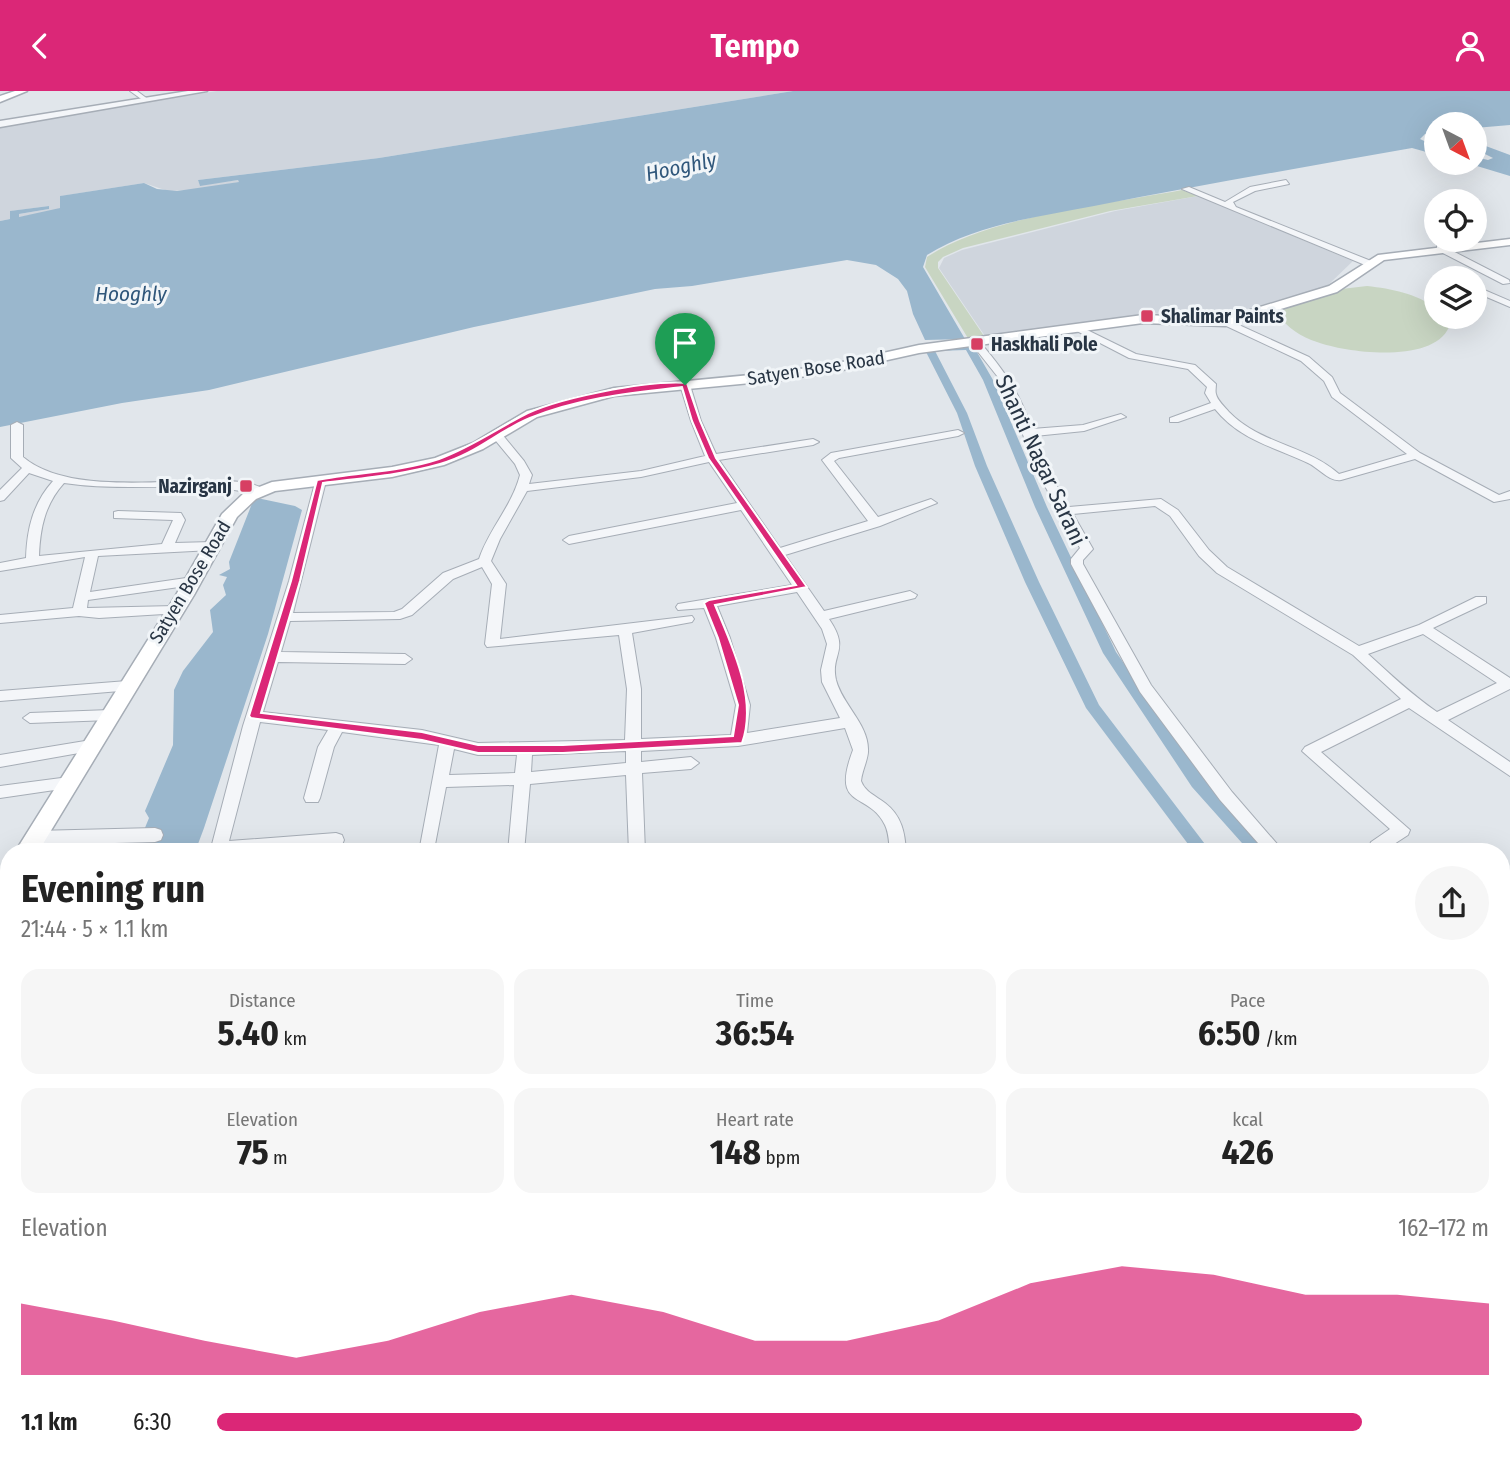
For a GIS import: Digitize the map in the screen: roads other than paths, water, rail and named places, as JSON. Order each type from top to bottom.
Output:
[{"type":"main road","points":[[0,99],[15,92]]},
{"type":"main road","name":"Satyen Bose Road","points":[[1487,244],[1510,242]]},
{"type":"main road","name":"Satyen Bose Road","points":[[31,843],[239,504],[261,491],[392,472],[439,462],[478,446],[524,418],[559,405],[614,392],[828,369],[945,346],[1158,318],[1206,323],[1225,322],[1333,289],[1349,281],[1368,263],[1400,253],[1424,250]]},
{"type":"street","points":[[0,124],[139,93],[203,91]]},
{"type":"street","points":[[1234,209],[1228,201],[1253,189],[1286,182]]},
{"type":"street","points":[[1186,189],[1368,263]]},
{"type":"street","points":[[1448,252],[1474,266]]},
{"type":"street","points":[[1487,273],[1501,280],[1487,284]]},
{"type":"street","points":[[1487,293],[1510,304]]},
{"type":"street","points":[[1225,322],[1305,359],[1328,379],[1336,394],[1416,455],[1498,499],[1510,495]]},
{"type":"street","points":[[1078,329],[1133,355],[1191,367],[1212,386],[1210,393],[1226,416],[1262,440],[1317,461],[1337,478],[1416,455]]},
{"type":"street","name":"Shanti Nagar Sarani","points":[[973,343],[1006,380],[1039,465],[1087,549],[1077,559],[1077,564],[1145,688],[1226,796],[1268,843]]},
{"type":"street","points":[[685,385],[696,421],[712,458],[822,616],[834,644],[828,682],[862,750],[853,767],[852,780],[862,797],[886,815],[894,825],[897,843]]},
{"type":"street","points":[[1174,420],[1216,405]]},
{"type":"street","points":[[1028,433],[1084,428],[1121,417]]},
{"type":"street","points":[[17,425],[17,458],[36,475],[94,483],[237,485],[261,491]]},
{"type":"street","points":[[876,523],[828,460],[835,455],[958,433]]},
{"type":"street","points":[[497,435],[520,463],[526,475],[524,488],[487,551],[485,561],[499,583],[492,644],[625,630],[685,613],[709,603],[802,587]]},
{"type":"street","points":[[524,488],[641,474],[712,458],[813,442]]},
{"type":"street","points":[[0,497],[27,469]]},
{"type":"street","points":[[32,560],[35,522],[44,498],[60,480]]},
{"type":"street","points":[[221,843],[285,617],[320,481]]},
{"type":"street","points":[[1065,511],[1157,502],[1174,513],[1204,553],[1222,570],[1358,652],[1368,663],[1400,686],[1410,701],[1510,770]]},
{"type":"street","points":[[776,553],[876,523],[931,503]]},
{"type":"street","points":[[569,540],[746,505]]},
{"type":"street","points":[[118,515],[177,516],[177,526],[167,548]]},
{"type":"street","points":[[0,567],[32,560],[92,553],[212,546]]},
{"type":"street","points":[[80,605],[92,553]]},
{"type":"street","points":[[285,617],[396,616],[407,612],[448,576],[485,561]]},
{"type":"street","points":[[0,619],[193,581]]},
{"type":"street","points":[[822,616],[910,594]]},
{"type":"street","points":[[1358,652],[1424,628],[1481,600]]},
{"type":"street","points":[[709,603],[723,638],[743,705],[738,740]]},
{"type":"street","points":[[80,605],[88,614],[175,611]]},
{"type":"street","points":[[1424,628],[1509,683]]},
{"type":"street","points":[[625,630],[634,689],[637,843]]},
{"type":"street","points":[[274,657],[405,659]]},
{"type":"street","points":[[1436,719],[1509,683]]},
{"type":"street","points":[[0,697],[127,686]]},
{"type":"street","points":[[1383,843],[1402,830],[1310,751],[1410,701]]},
{"type":"street","points":[[30,718],[110,715]]},
{"type":"street","points":[[255,716],[422,736],[478,749],[633,746],[738,740],[848,722]]},
{"type":"street","points":[[312,798],[322,758],[338,725]]},
{"type":"street","points":[[427,843],[447,743]]},
{"type":"street","points":[[0,761],[91,745]]},
{"type":"street","points":[[517,843],[525,749]]},
{"type":"street","points":[[439,781],[522,779],[691,763]]},
{"type":"street","points":[[0,792],[69,783]]},
{"type":"street","points":[[55,843],[155,835]]},
{"type":"street","points":[[301,843],[336,840]]},
{"type":"water","name":"Hooghly","points":[[793,91],[1510,91],[1510,125],[1488,127],[1488,112],[1424,112],[1424,135],[1420,139],[1424,141],[1424,151],[1412,148],[1029,218],[946,244],[927,255],[923,267],[965,339],[925,340],[913,314],[907,291],[898,279],[876,265],[847,260],[692,286],[655,289],[474,327],[209,390],[122,403],[0,427],[0,221],[10,219],[10,211],[49,206],[49,209],[19,214],[19,217],[60,208],[60,196],[144,183],[157,189],[177,191],[239,182],[200,186],[198,180],[379,158]]},
{"type":"water","points":[[1488,147],[1510,155],[1510,176],[1488,169],[1488,160],[1493,158],[1488,156]]},
{"type":"water","points":[[257,498],[302,510],[268,634],[204,828],[198,843],[139,843],[149,818],[145,811],[173,745],[174,690],[183,671],[213,632],[210,610],[226,595],[223,585],[227,577],[219,575],[230,569],[229,562],[253,501]]},
{"type":"waterway","points":[[1196,843],[1093,708],[1032,582],[981,466],[962,413],[929,348],[969,347],[988,380],[1041,507],[1110,653],[1198,783],[1252,843]]},
{"type":"place","name":"Shalimar Paints","points":[[1147,316]]},
{"type":"place","name":"Haskhali Pole","points":[[977,344]]},
{"type":"place","name":"Nazirganj","points":[[246,486]]}]
